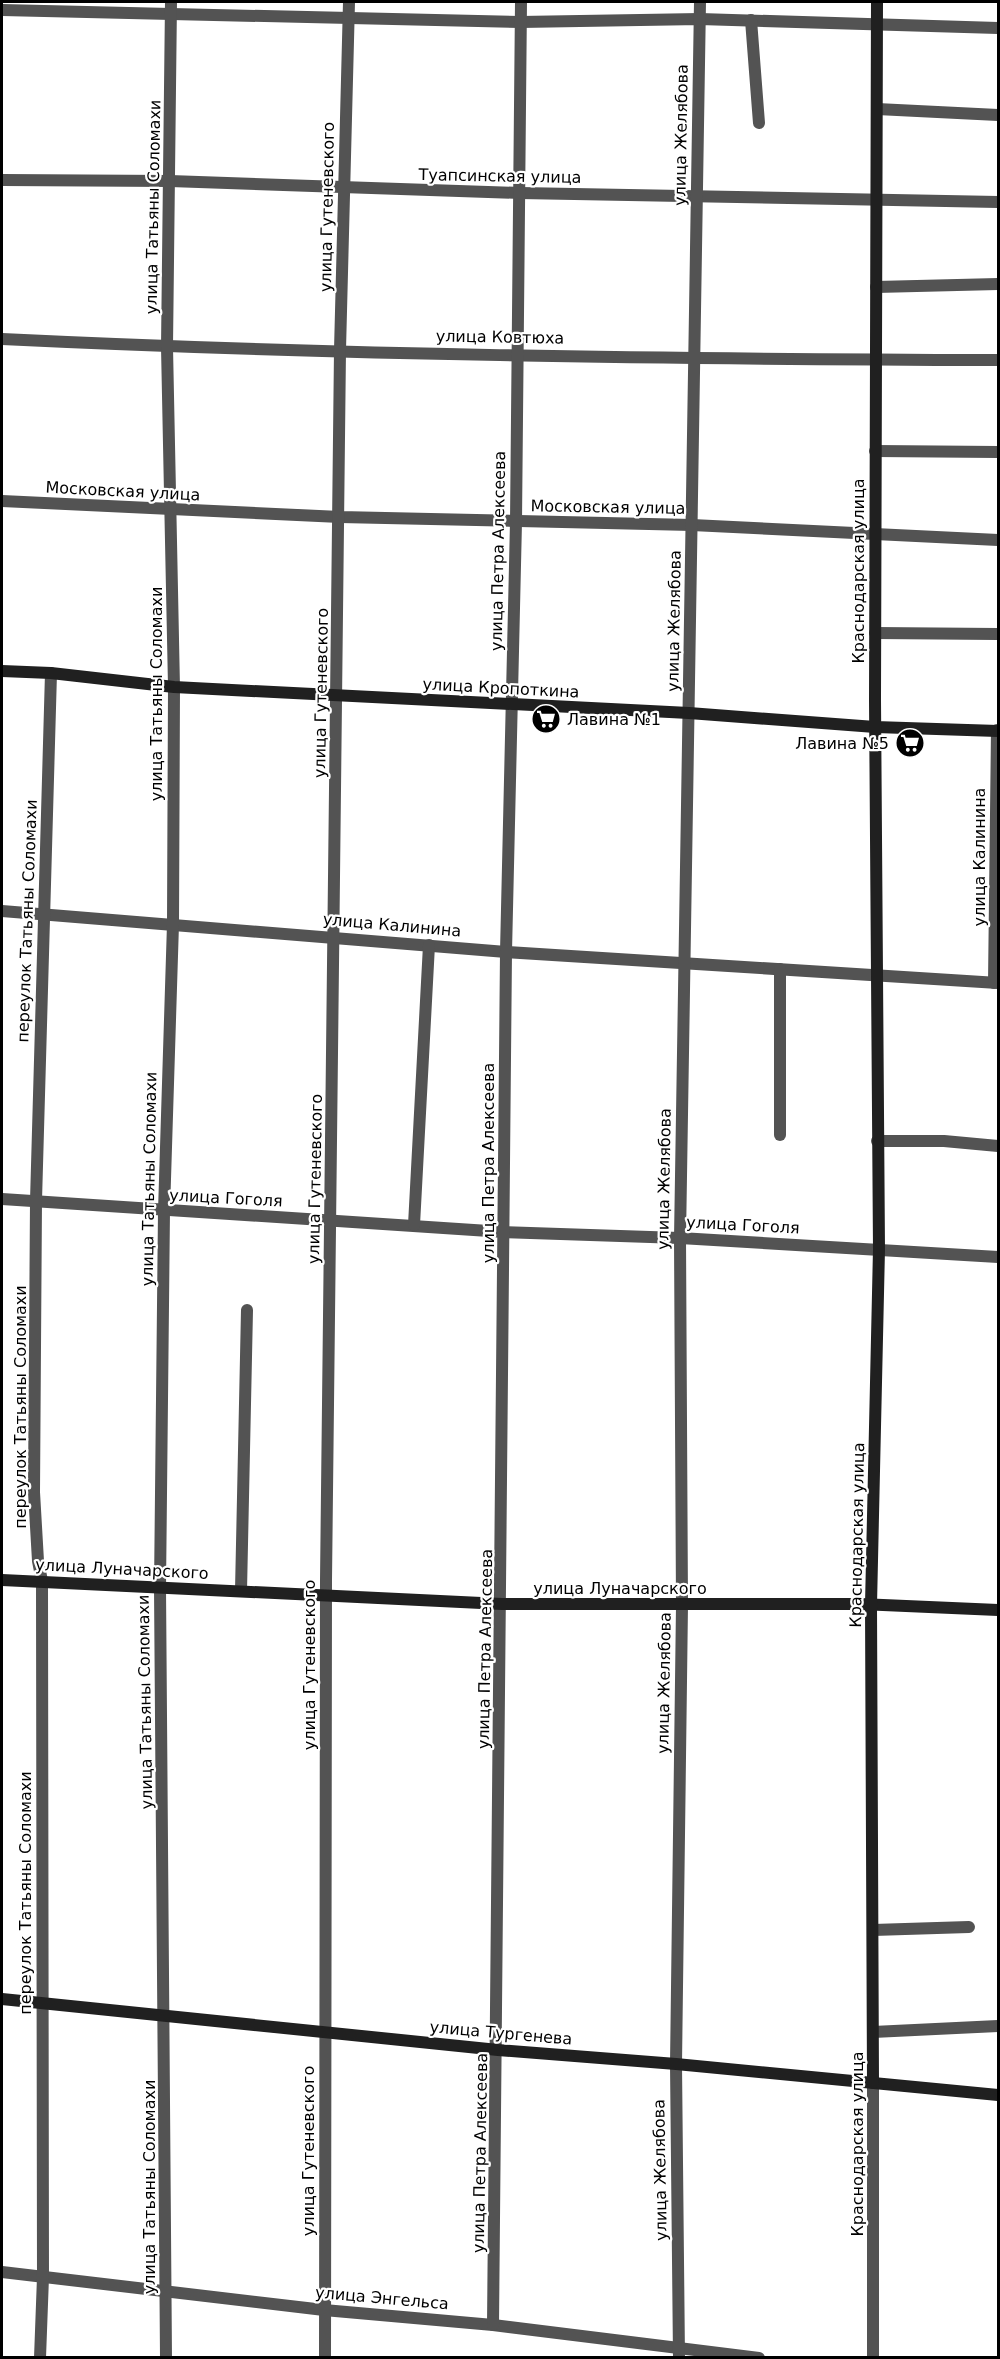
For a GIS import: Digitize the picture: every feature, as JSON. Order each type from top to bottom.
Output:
[{"type":"main road","name":"Краснодарская улица","points":[[873,2083],[871,1605],[879,1250],[874,633],[877,2]]},
{"type":"main road","name":"улица Кропоткина","points":[[2,672],[51,673],[174,687],[689,713],[875,727],[998,730]]},
{"type":"main road","name":"улица Луначарского","points":[[2,1580],[502,1604],[871,1605],[999,1610]]},
{"type":"main road","name":"улица Тургенева","points":[[2,1999],[498,2050],[676,2064],[999,2095]]},
{"type":"street","name":"улица Гутеневского","points":[[325,2358],[326,1594],[338,695],[340,350],[349,2]]},
{"type":"street","name":"улица Петра Алексеева","points":[[493,2325],[498,2050],[506,952],[516,522],[521,2]]},
{"type":"street","name":"улица Желябова","points":[[679,2353],[676,2064],[682,1605],[680,1238],[700,2]]},
{"type":"street","points":[[2,10],[171,8],[348,18],[520,22],[700,19],[999,28]]},
{"type":"street","name":"улица Татьяны Соломахи","points":[[166,2358],[160,1588],[164,1211],[173,924],[174,687],[167,347],[171,8]]},
{"type":"street","points":[[751,20],[759,123]]},
{"type":"street","points":[[877,109],[999,115]]},
{"type":"street","name":"Туапсинская улица","points":[[2,180],[170,181],[345,189],[999,202]]},
{"type":"street","points":[[876,287],[999,284]]},
{"type":"street","name":"улица Ковтюха","points":[[2,339],[167,347],[695,358],[999,360]]},
{"type":"street","points":[[875,451],[999,452]]},
{"type":"street","name":"Московская улица","points":[[2,501],[340,517],[692,525],[874,536],[999,540]]},
{"type":"street","points":[[874,633],[999,634]]},
{"type":"street","name":"переулок Татьяны Соломахи","points":[[40,2358],[42,1581],[38,1561],[34,1492],[36,1201],[51,673]]},
{"type":"street","name":"улица Калинина","points":[[2,911],[334,936],[506,952],[997,983],[998,730]]},
{"type":"street","points":[[414,1225],[429,945]]},
{"type":"street","points":[[780,969],[780,1135]]},
{"type":"street","points":[[878,1141],[944,1141],[999,1146]]},
{"type":"street","name":"улица Гоголя","points":[[2,1199],[504,1232],[680,1238],[999,1257]]},
{"type":"street","points":[[241,1591],[247,1310]]},
{"type":"street","points":[[873,1930],[969,1927]]},
{"type":"street","points":[[873,2032],[999,2026]]},
{"type":"street","name":"Краснодарская улица","points":[[873,2083],[873,2358]]},
{"type":"street","name":"улица Энгельса","points":[[2,2272],[324,2310],[493,2325],[679,2353],[759,2358]]},
{"type":"place","name":"Лавина №1","points":[[546,719]]},
{"type":"place","name":"Лавина №5","points":[[910,743]]}]
